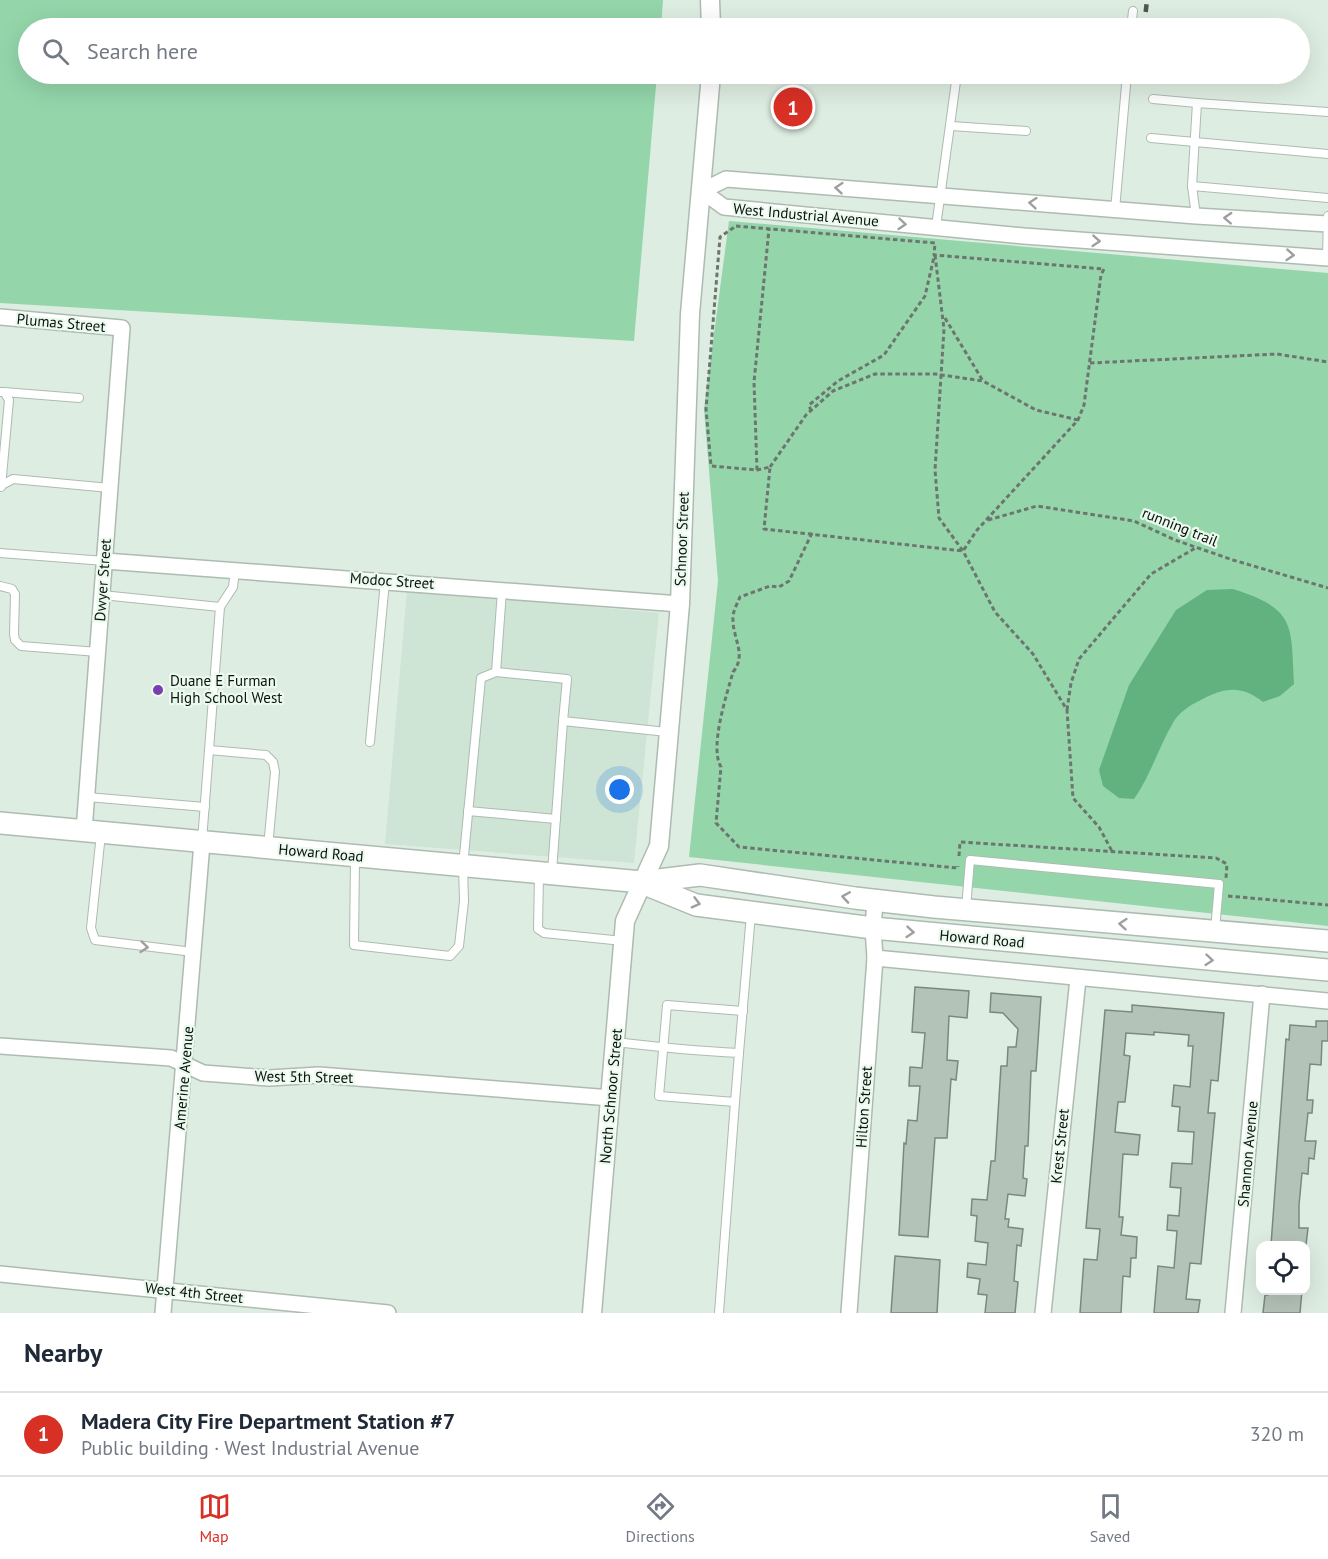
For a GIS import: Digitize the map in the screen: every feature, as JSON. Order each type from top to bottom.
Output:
[{"type":"main road","name":"Howard Road","points":[[0,823],[642,882],[700,875],[875,901],[1328,941]]},
{"type":"main road","name":"Howard Road","points":[[642,882],[696,905],[873,928],[1328,970]]},
{"type":"main road","points":[[1110,951],[1149,941],[1178,943],[1195,941],[1210,931]]},
{"type":"street","points":[[710,0],[711,18]]},
{"type":"street","name":"Schnoor Street","points":[[642,882],[659,846],[680,604],[690,314],[710,84]]},
{"type":"street","name":"West Industrial Avenue","points":[[1328,221],[1196,216],[726,179],[702,191],[724,207],[936,227],[1328,258]]},
{"type":"street","name":"Plumas Street","points":[[0,317],[122,328]]},
{"type":"street","name":"Dwyer Street","points":[[93,832],[87,797],[122,328]]},
{"type":"street","name":"Modoc Street","points":[[105,561],[680,604]]},
{"type":"street","name":"Amerine Avenue","points":[[163,1313],[202,843]]},
{"type":"street","name":"North Schnoor Street","points":[[592,1313],[625,921],[642,882]]},
{"type":"street","name":"Hilton Street","points":[[849,1313],[875,958],[873,928],[875,901]]},
{"type":"street","points":[[875,958],[1328,1001]]},
{"type":"street","name":"Krest Street","points":[[1043,1313],[1078,979]]},
{"type":"street","name":"Shannon Avenue","points":[[1233,1313],[1262,994]]},
{"type":"street","name":"West 5th Street","points":[[0,1046],[171,1058],[203,1073],[269,1078],[320,1075],[611,1098]]},
{"type":"street","name":"West 4th Street","points":[[0,1274],[388,1313]]},
{"type":"lane","points":[[1132,18],[1133,11]]},
{"type":"lane","points":[[936,227],[956,84]]},
{"type":"lane","points":[[1116,210],[1126,84]]},
{"type":"lane","points":[[1153,99],[1328,112]]},
{"type":"lane","points":[[1196,216],[1192,186],[1197,103]]},
{"type":"lane","points":[[951,126],[1026,131]]},
{"type":"lane","points":[[1151,138],[1328,154]]},
{"type":"lane","points":[[1192,186],[1328,198]]},
{"type":"lane","points":[[1328,221],[1328,258]]},
{"type":"lane","points":[[0,486],[9,400],[2,392]]},
{"type":"lane","points":[[2,392],[79,398]]},
{"type":"lane","points":[[0,486],[13,479],[110,488]]},
{"type":"lane","points":[[0,553],[105,561]]},
{"type":"lane","points":[[202,843],[220,607],[233,587],[235,570]]},
{"type":"lane","points":[[370,742],[385,581]]},
{"type":"lane","points":[[0,586],[12,589],[15,594],[14,634],[15,640],[21,646],[98,652]]},
{"type":"lane","points":[[496,672],[502,589]]},
{"type":"lane","points":[[102,595],[220,607]]},
{"type":"lane","points":[[355,856],[354,945],[450,956],[459,946],[464,901],[463,866],[481,678],[496,672],[567,679],[556,819],[538,929],[544,933],[623,941]]},
{"type":"lane","points":[[563,721],[669,732]]},
{"type":"lane","points":[[209,750],[266,755],[273,762],[275,772],[268,848]]},
{"type":"lane","points":[[87,797],[205,807]]},
{"type":"lane","points":[[468,811],[556,819]]},
{"type":"lane","points":[[93,832],[98,867],[91,928],[95,940],[194,952]]},
{"type":"lane","points":[[966,910],[970,860],[1219,884],[1210,931]]},
{"type":"lane","points":[[720,1313],[751,912]]},
{"type":"lane","points":[[735,1102],[659,1096],[663,1047],[667,1005],[743,1011]]},
{"type":"lane","points":[[616,1042],[739,1053]]},
{"type":"path","points":[[770,467],[757,470],[711,466],[706,409],[720,237],[736,226],[935,243],[925,296],[884,355],[838,381],[809,405],[811,411]]},
{"type":"path","points":[[757,470],[754,382],[769,229]]},
{"type":"path","points":[[934,255],[944,329],[934,470],[939,518],[963,551],[995,612],[1033,654],[1066,710]]},
{"type":"path","points":[[934,255],[1104,268],[1084,405],[1078,420],[985,520],[963,551]]},
{"type":"path","points":[[943,316],[983,381]]},
{"type":"path","points":[[1090,363],[1277,354],[1328,362]]},
{"type":"path","points":[[963,551],[764,529],[770,467],[811,411],[833,391],[875,374],[940,375],[983,381],[1036,410],[1078,420]]},
{"type":"path","name":"running trail","points":[[985,520],[1037,506],[1134,521],[1197,547],[1328,588]]},
{"type":"path","points":[[812,533],[789,581],[779,587],[770,586],[740,597],[732,619],[740,649],[738,665],[733,672],[718,736],[716,760],[721,767],[716,823],[738,847],[958,868],[960,842],[1216,858],[1227,864],[1225,885]]},
{"type":"path","points":[[1113,853],[1099,827],[1072,798],[1066,710],[1071,683],[1079,659],[1151,574],[1197,547]]},
{"type":"path","points":[[1224,896],[1328,905]]},
{"type":"shaded area","points":[[0,0],[663,0],[662,18],[18,18],[18,84],[656,84],[634,341],[0,303]]},
{"type":"shaded area","points":[[729,221],[1328,273],[1328,926],[689,857],[718,581],[704,409]]},
{"type":"shaded area","points":[[1233,589],[1269,604],[1286,622],[1292,647],[1294,684],[1280,696],[1263,702],[1247,692],[1231,690],[1216,693],[1189,707],[1174,721],[1134,799],[1119,798],[1103,786],[1099,770],[1129,685],[1176,610],[1207,590]]},
{"type":"shaded area","points":[[407,590],[659,613],[634,863],[385,844]]},
{"type":"building","points":[[915,987],[969,991],[967,1018],[949,1016],[947,1060],[958,1061],[956,1080],[951,1079],[947,1138],[935,1138],[928,1237],[899,1235],[904,1143],[906,1144],[908,1120],[917,1121],[920,1086],[909,1086],[910,1067],[922,1068],[925,1033],[912,1032]]},
{"type":"building","points":[[991,993],[1041,997],[1036,1071],[1031,1071],[1028,1146],[1025,1146],[1023,1178],[1027,1179],[1025,1196],[1008,1194],[1005,1219],[1009,1219],[1008,1227],[1023,1229],[1021,1246],[1017,1245],[1014,1281],[1018,1282],[1015,1313],[985,1313],[987,1295],[978,1294],[980,1279],[967,1277],[968,1263],[986,1265],[988,1243],[975,1241],[977,1216],[971,1215],[972,1199],[987,1200],[991,1161],[995,1161],[1001,1066],[1007,1066],[1008,1047],[1016,1047],[1018,1029],[1003,1013],[990,1012]]},
{"type":"building","points":[[1132,1005],[1224,1013],[1218,1081],[1211,1080],[1208,1113],[1215,1113],[1201,1264],[1190,1263],[1186,1299],[1200,1300],[1198,1313],[1154,1313],[1158,1266],[1174,1268],[1177,1231],[1167,1230],[1168,1215],[1179,1216],[1181,1188],[1170,1187],[1172,1163],[1192,1164],[1194,1132],[1178,1131],[1180,1107],[1172,1106],[1174,1085],[1190,1087],[1193,1046],[1188,1046],[1189,1035],[1154,1032],[1154,1035],[1126,1033],[1124,1055],[1130,1056],[1125,1102],[1118,1102],[1115,1132],[1140,1135],[1138,1155],[1123,1154],[1119,1217],[1123,1217],[1121,1235],[1137,1237],[1136,1258],[1131,1258],[1130,1277],[1123,1276],[1121,1313],[1080,1313],[1084,1259],[1097,1260],[1100,1229],[1086,1228],[1105,1010],[1132,1012]]},
{"type":"building","points":[[1316,1021],[1328,1021],[1328,1041],[1322,1041],[1321,1065],[1310,1064],[1307,1100],[1313,1100],[1312,1113],[1308,1113],[1305,1141],[1316,1141],[1314,1159],[1309,1158],[1308,1174],[1302,1173],[1299,1205],[1299,1228],[1308,1228],[1306,1241],[1271,1241],[1286,1039],[1289,1040],[1290,1025],[1316,1027]]},
{"type":"building","points":[[895,1256],[940,1260],[937,1313],[891,1313]]},
{"type":"building","points":[[1265,1295],[1302,1295],[1300,1313],[1263,1313]]},
{"type":"railway","points":[[1145,18],[1147,0]]},
{"type":"place","name":"Madera City Fire Department Station #7","points":[[793,107]]},
{"type":"place","name":"Duane E Furman High School West","points":[[158,690]]}]
